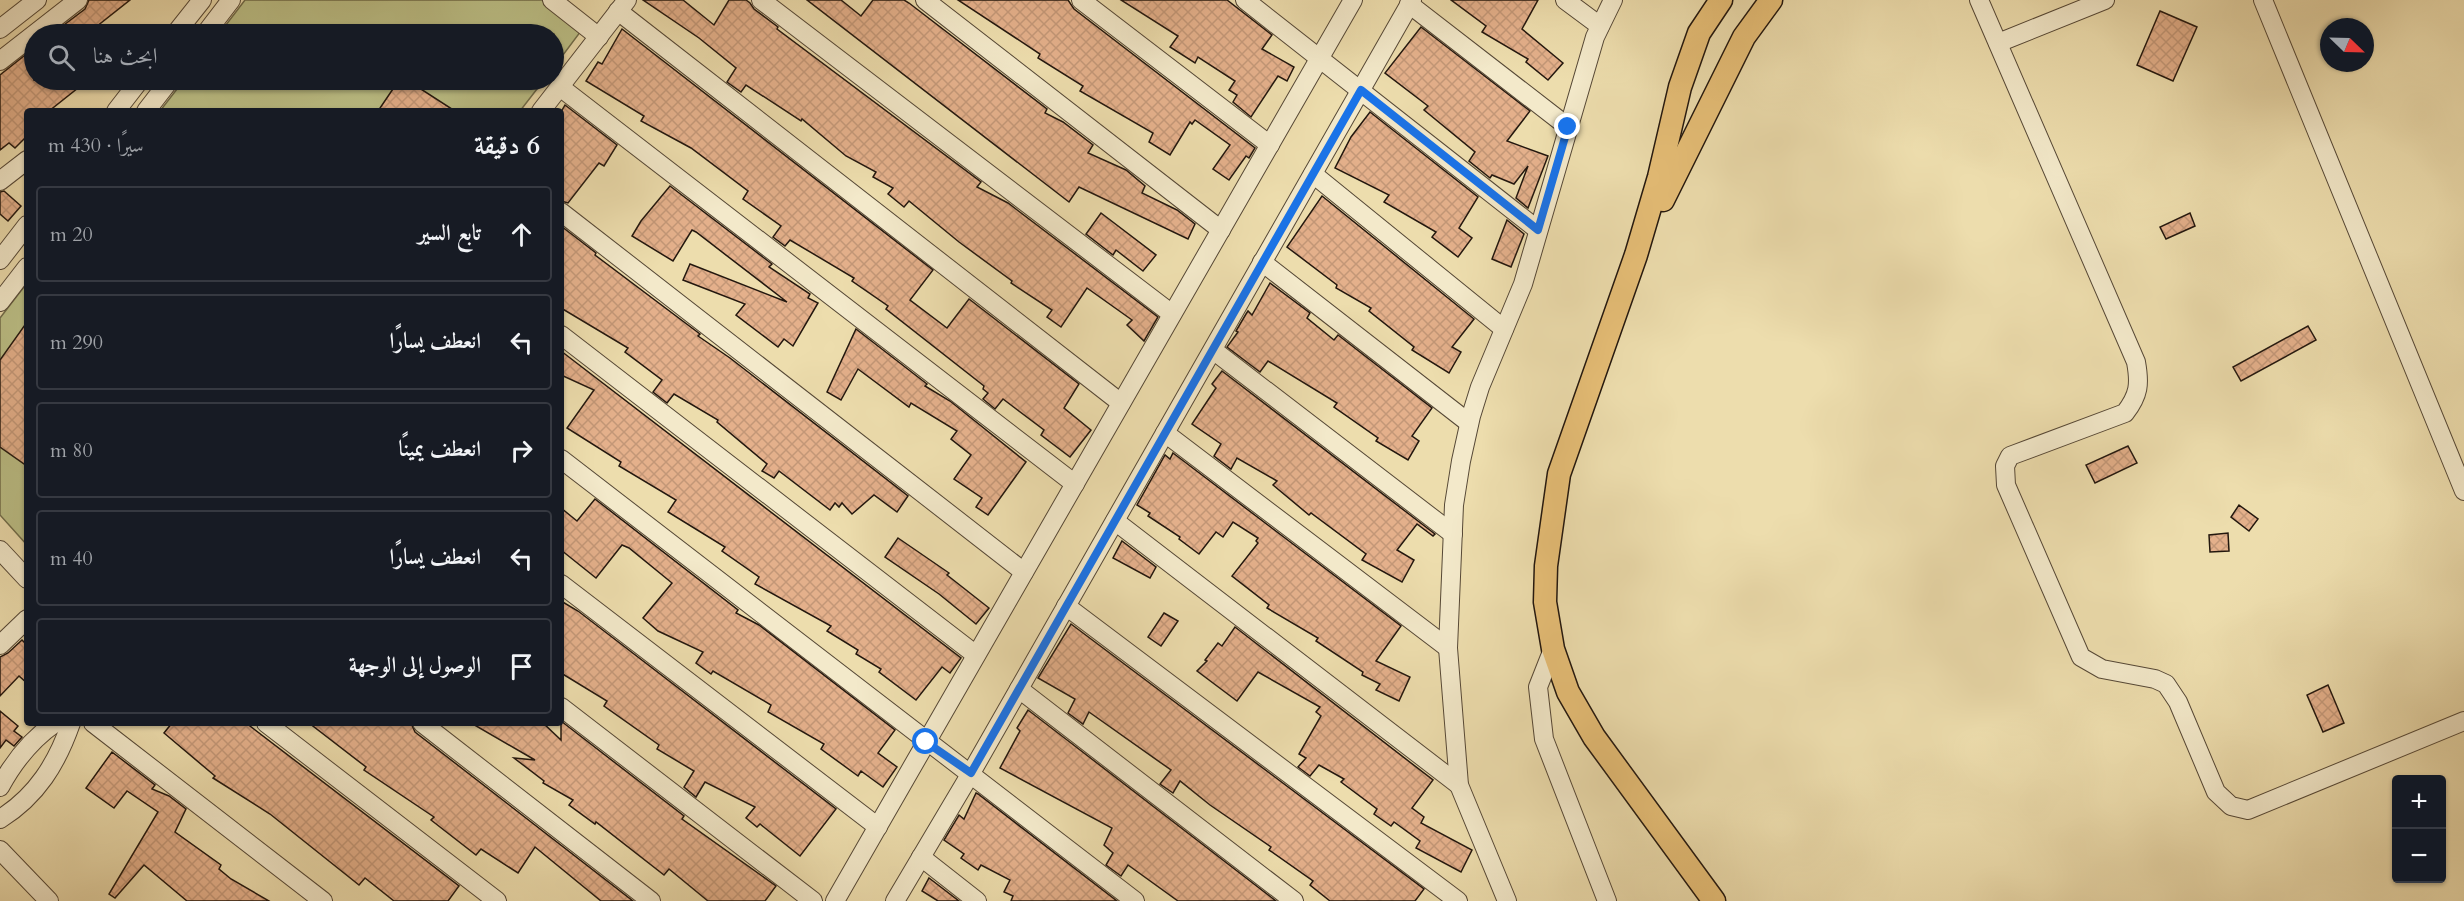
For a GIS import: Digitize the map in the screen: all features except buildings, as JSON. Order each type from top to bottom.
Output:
[{"type":"main road","points":[[1714,901],[1594,737],[1568,692],[1553,649],[1545,602],[1546,566],[1559,474],[1636,255],[1659,177],[1680,87],[1700,33],[1721,0]]},
{"type":"main road","points":[[1636,255],[1744,37],[1771,0]]},
{"type":"street","points":[[0,29],[37,0]]},
{"type":"street","points":[[47,24],[78,0]]},
{"type":"street","points":[[183,24],[202,0]]},
{"type":"street","points":[[213,24],[231,0]]},
{"type":"street","points":[[552,0],[599,37]]},
{"type":"street","points":[[761,0],[1172,314]]},
{"type":"street","points":[[925,0],[1221,230]]},
{"type":"street","points":[[1081,0],[1270,145]]},
{"type":"street","points":[[1245,0],[1538,230]]},
{"type":"street","points":[[835,901],[1353,0]]},
{"type":"street","points":[[1565,0],[1600,26]]},
{"type":"street","points":[[1507,901],[1459,785],[1448,648],[1453,534],[1461,461],[1480,387],[1523,284],[1600,26],[1613,0]]},
{"type":"street","points":[[1979,0],[2136,362],[2139,382],[2135,401],[2125,413],[2010,456],[2005,466],[2006,485],[2081,657],[2102,669],[2155,679],[2166,684],[2178,702],[2216,792],[2231,806],[2248,810],[2464,721]]},
{"type":"street","points":[[1998,43],[2105,0]]},
{"type":"street","points":[[2263,0],[2464,491]]},
{"type":"street","points":[[895,901],[971,773],[1411,2],[1568,127]]},
{"type":"street","points":[[564,82],[623,6],[1122,403]]},
{"type":"street","points":[[0,61],[24,42]]},
{"type":"street","points":[[118,108],[132,90]]},
{"type":"street","points":[[148,108],[162,90]]},
{"type":"street","points":[[544,108],[558,90]]},
{"type":"street","points":[[564,90],[1075,484]]},
{"type":"street","points":[[0,181],[24,162]]},
{"type":"street","points":[[1313,174],[1504,329]]},
{"type":"street","points":[[564,214],[1024,572]]},
{"type":"street","points":[[0,260],[24,229]]},
{"type":"street","points":[[1262,262],[1469,423]]},
{"type":"street","points":[[0,302],[24,271]]},
{"type":"street","points":[[564,337],[976,655]]},
{"type":"street","points":[[1213,350],[1453,534]]},
{"type":"street","points":[[1165,433],[1448,648]]},
{"type":"street","points":[[564,461],[1135,901]]},
{"type":"street","points":[[1115,520],[1459,785]]},
{"type":"street","points":[[0,550],[24,576]]},
{"type":"street","points":[[564,586],[878,827]]},
{"type":"street","points":[[1066,606],[1458,901]]},
{"type":"street","points":[[0,645],[24,622]]},
{"type":"street","points":[[1553,649],[1538,687],[1544,739],[1607,901]]},
{"type":"street","points":[[1019,689],[1293,901]]},
{"type":"street","points":[[564,709],[813,901]]},
{"type":"street","points":[[0,787],[8,772],[27,748],[52,726]]},
{"type":"street","points":[[0,819],[31,795],[50,770],[61,752],[70,726]]},
{"type":"street","points":[[97,726],[323,901]]},
{"type":"street","points":[[270,726],[497,901]]},
{"type":"street","points":[[426,726],[651,901]]},
{"type":"street","points":[[0,850],[49,901]]},
{"type":"street","points":[[921,857],[977,901]]},
{"type":"green space","points":[[245,0],[542,0],[581,31],[564,54],[564,24],[227,24]]},
{"type":"green space","points":[[176,90],[536,90],[522,108],[162,108]]},
{"type":"green space","points":[[24,287],[24,542],[0,515],[0,318]]},
{"type":"route","points":[[926,742],[971,773],[1361,90],[1538,230],[1568,127]]}]
